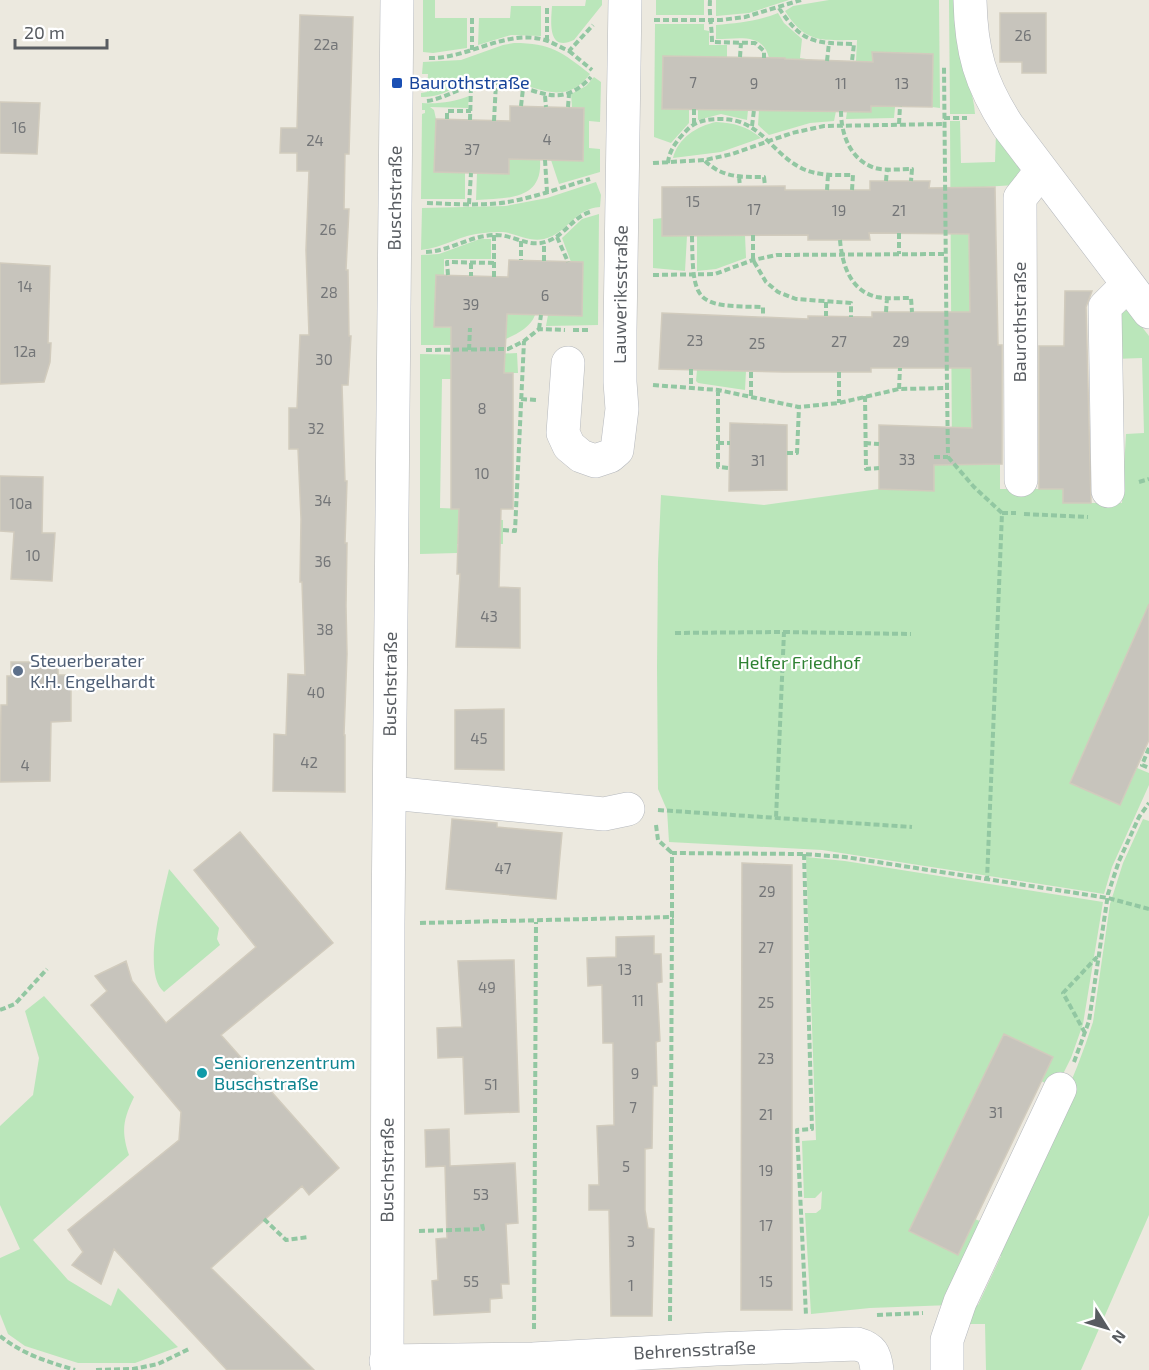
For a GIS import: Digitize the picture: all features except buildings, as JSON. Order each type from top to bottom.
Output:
[{"type":"street","name":"Buschstraße","points":[[386,1365],[397,0]]},
{"type":"street","points":[[970,0],[973,49],[992,102],[1041,171],[1149,312]]},
{"type":"street","name":"Lauweriksstraße","points":[[568,363],[563,432],[569,446],[580,456],[595,461],[610,456],[617,450],[622,409],[620,274],[625,11]]},
{"type":"street","name":"Baurothstraße","points":[[1021,480],[1020,198],[1041,171]]},
{"type":"street","points":[[1108,491],[1105,307],[1127,285]]},
{"type":"street","points":[[390,793],[604,814],[628,809]]},
{"type":"street","points":[[947,1370],[947,1340],[960,1302],[1060,1089]]},
{"type":"street","name":"Behrensstraße","points":[[386,1365],[546,1362],[670,1351],[716,1359],[807,1345],[856,1344],[867,1346],[875,1358],[877,1370]]},
{"type":"path","points":[[710,0],[709,20],[712,42],[755,43],[764,51],[764,58]]},
{"type":"path","points":[[397,56],[434,58],[459,55],[501,41],[518,38],[546,40],[569,51],[601,15],[625,11],[709,20],[745,17],[801,0]]},
{"type":"path","points":[[546,40],[547,6]]},
{"type":"path","points":[[779,8],[798,32],[809,39],[854,44],[852,62]]},
{"type":"path","points":[[472,18],[472,50]]},
{"type":"path","points":[[740,57],[741,43]]},
{"type":"path","points":[[827,61],[829,43]]},
{"type":"path","points":[[944,59],[948,457],[974,487],[1002,513],[987,880]]},
{"type":"path","points":[[424,101],[442,99],[471,86],[495,83],[510,83],[545,96],[569,94],[582,87],[595,72]]},
{"type":"path","points":[[494,121],[495,83]]},
{"type":"path","points":[[470,120],[471,86]]},
{"type":"path","points":[[521,106],[523,89]]},
{"type":"path","points":[[568,107],[569,94]]},
{"type":"path","points":[[545,96],[546,107]]},
{"type":"path","points":[[900,106],[900,124]]},
{"type":"path","points":[[694,109],[694,124]]},
{"type":"path","points":[[752,126],[754,110]]},
{"type":"path","points":[[447,119],[447,111],[471,111]]},
{"type":"path","points":[[841,111],[843,136],[853,151],[864,162],[875,168],[912,169],[911,181]]},
{"type":"path","points":[[668,163],[669,155],[676,143],[694,124],[725,118],[752,126],[784,156],[804,169],[828,175],[853,175],[852,190]]},
{"type":"path","points":[[395,202],[469,204],[505,202],[621,170],[705,160],[732,154],[768,140],[824,126],[944,124]]},
{"type":"path","points":[[545,160],[547,192]]},
{"type":"path","points":[[705,160],[713,169],[725,175],[764,177],[765,186]]},
{"type":"path","points":[[886,181],[887,169]]},
{"type":"path","points":[[469,204],[471,173]]},
{"type":"path","points":[[827,190],[828,175]]},
{"type":"path","points":[[739,177],[740,186]]},
{"type":"path","points":[[394,252],[436,252],[469,238],[494,235],[532,244],[544,243],[557,237],[579,217],[587,213],[621,212]]},
{"type":"path","points":[[899,233],[899,254]]},
{"type":"path","points":[[494,235],[494,277]]},
{"type":"path","points":[[753,235],[753,260],[766,282],[778,292],[796,299],[851,303],[851,317]]},
{"type":"path","points":[[692,236],[692,276],[695,288],[707,301],[725,307],[763,307],[763,316]]},
{"type":"path","points":[[557,237],[568,262]]},
{"type":"path","points":[[840,240],[843,266],[858,286],[870,295],[911,298],[912,312]]},
{"type":"path","points":[[521,241],[521,260]]},
{"type":"path","points":[[544,243],[544,261]]},
{"type":"path","points":[[620,274],[692,276],[715,274],[753,260],[777,255],[946,254]]},
{"type":"path","points":[[448,275],[447,262],[494,263]]},
{"type":"path","points":[[471,263],[471,276]]},
{"type":"path","points":[[886,312],[887,298]]},
{"type":"path","points":[[826,302],[826,316]]},
{"type":"path","points":[[539,329],[541,315]]},
{"type":"path","points":[[468,350],[470,328]]},
{"type":"path","points":[[394,349],[508,349],[524,341],[539,329],[620,331]]},
{"type":"path","points":[[503,530],[515,531],[524,341]]},
{"type":"path","points":[[899,389],[900,368]]},
{"type":"path","points":[[691,369],[691,387]]},
{"type":"path","points":[[751,371],[751,396]]},
{"type":"path","points":[[839,372],[839,403]]},
{"type":"path","points":[[620,382],[718,390],[799,407],[839,403],[899,389],[947,388]]},
{"type":"path","points":[[718,390],[718,467],[729,468]]},
{"type":"path","points":[[865,396],[866,469],[879,468]]},
{"type":"path","points":[[787,453],[797,453],[799,407]]},
{"type":"path","points":[[718,443],[730,443]]},
{"type":"path","points":[[865,444],[879,444]]},
{"type":"path","points":[[934,457],[948,457]]},
{"type":"path","points":[[776,818],[784,632]]},
{"type":"path","points":[[675,633],[911,634]]},
{"type":"path","points":[[1149,748],[1142,765],[1149,768]]},
{"type":"path","points":[[1060,1089],[1089,1021],[1107,898],[1119,861],[1139,818],[1149,803]]},
{"type":"path","points":[[912,827],[655,810],[658,840],[672,854],[804,854],[845,857],[1107,898],[1149,909]]},
{"type":"path","points":[[670,1351],[672,854]]},
{"type":"path","points":[[804,854],[812,1129],[797,1130],[807,1345]]},
{"type":"path","points":[[388,924],[672,917]]},
{"type":"path","points":[[536,922],[546,1362]]},
{"type":"path","points":[[1085,1033],[1063,993],[1098,957]]},
{"type":"path","points":[[0,1010],[15,1004],[47,969]]},
{"type":"path","points":[[264,1219],[286,1240],[309,1237]]},
{"type":"path","points":[[387,1233],[483,1229],[482,1224]]},
{"type":"path","points":[[0,1336],[18,1350],[75,1370]]},
{"type":"path","points":[[96,1370],[141,1368],[158,1364],[189,1349]]},
{"type":"green space","points":[[423,0],[435,0],[435,18],[467,18],[467,48],[433,53],[423,52]]},
{"type":"green space","points":[[586,0],[602,0],[602,5],[574,40],[559,42],[552,34],[552,6],[585,6]]},
{"type":"green space","points":[[656,0],[704,0],[704,15],[656,15]]},
{"type":"green space","points":[[716,0],[789,0],[749,13],[716,16]]},
{"type":"green space","points":[[829,0],[939,0],[940,108],[932,107],[933,54],[873,53],[873,62],[856,61],[857,40],[815,38],[800,29],[785,11],[793,6]]},
{"type":"green space","points":[[949,0],[955,0],[958,51],[971,92],[975,114],[950,114]]},
{"type":"green space","points":[[511,6],[541,6],[541,36],[511,35],[478,45],[479,18],[510,18]]},
{"type":"green space","points":[[778,13],[784,23],[802,39],[800,58],[812,60],[836,111],[834,121],[810,123],[769,135],[758,125],[759,110],[784,110],[785,58],[769,58],[761,44],[748,39],[716,39],[716,25],[755,20]]},
{"type":"green space","points":[[655,24],[704,24],[704,30],[709,31],[709,45],[727,45],[727,57],[689,109],[689,123],[671,143],[654,137]]},
{"type":"green space","points":[[514,43],[527,43],[555,50],[590,74],[572,90],[562,92],[542,90],[507,80],[482,79],[438,95],[421,97],[421,93],[427,92],[428,74],[422,74],[423,62],[461,60]]},
{"type":"green space","points":[[594,77],[601,82],[600,122],[589,121],[589,148],[600,149],[600,172],[559,184],[551,160],[583,161],[584,108],[572,107],[571,94],[586,86]]},
{"type":"green space","points":[[469,96],[468,108],[430,107],[434,110],[436,119],[434,172],[465,173],[465,199],[421,199],[422,114],[425,113],[425,110],[422,110],[422,103],[446,102]]},
{"type":"green space","points":[[871,106],[895,107],[894,118],[846,119],[847,111],[870,112]]},
{"type":"green space","points":[[698,109],[748,110],[747,120],[721,114],[698,120]]},
{"type":"green space","name":"Helfer Friedhof","points":[[950,121],[960,121],[961,163],[995,162],[996,133],[1021,168],[1020,181],[1015,185],[968,188],[972,464],[1000,464],[1000,489],[1063,489],[1064,503],[1122,503],[1126,434],[1144,433],[1142,358],[1114,359],[1114,319],[1128,309],[1149,336],[1149,604],[1070,783],[1120,805],[1137,768],[1149,773],[1149,785],[1112,867],[1104,894],[822,850],[669,842],[667,810],[658,789],[658,562],[661,495],[764,505],[879,489],[933,490],[934,462],[952,462]]},
{"type":"green space","points":[[716,122],[740,126],[761,138],[721,152],[673,158],[679,144],[689,134]]},
{"type":"green space","points":[[509,159],[540,160],[535,183],[520,195],[476,200],[477,173],[508,174]]},
{"type":"green space","points":[[596,182],[601,195],[600,207],[591,208],[577,216],[552,236],[533,239],[503,232],[476,234],[421,250],[422,208],[506,206],[547,198]]},
{"type":"green space","points":[[599,214],[598,325],[546,326],[548,315],[582,316],[583,263],[571,262],[562,238],[582,219]]},
{"type":"green space","points":[[663,218],[663,236],[687,236],[685,271],[653,268],[653,219]]},
{"type":"green space","points":[[745,235],[746,258],[716,269],[697,271],[697,236]]},
{"type":"green space","points":[[480,239],[491,239],[491,259],[444,259],[444,275],[436,275],[435,327],[465,328],[464,345],[421,345],[421,255],[439,254]]},
{"type":"green space","points":[[507,314],[535,315],[526,328],[502,341]]},
{"type":"green space","points":[[517,353],[518,373],[451,373],[451,379],[442,379],[440,508],[465,509],[467,520],[503,520],[503,544],[457,544],[457,553],[420,554],[420,354]]},
{"type":"green space","points":[[697,370],[746,371],[745,390],[698,383],[696,381]]},
{"type":"green space","points":[[1143,819],[1149,821],[1149,1215],[1081,1370],[986,1370],[985,1324],[970,1324],[969,1304],[978,1305],[1001,1256],[992,1250],[1072,1080],[1083,1051],[1093,1022],[1110,904],[1123,863]]},
{"type":"green space","points":[[806,857],[845,861],[1103,902],[1083,1024],[1071,1058],[1056,1088],[1041,1081],[1053,1057],[1004,1034],[909,1231],[957,1254],[975,1219],[989,1225],[951,1305],[870,1308],[811,1314],[805,1213],[816,1213],[821,1209],[822,1191],[815,1198],[804,1198],[802,1141],[816,1140]]},
{"type":"green space","points":[[169,869],[219,928],[217,939],[220,945],[164,992],[157,982],[154,952]]},
{"type":"green space","points":[[44,996],[134,1097],[124,1126],[129,1155],[33,1240],[68,1280],[111,1306],[118,1288],[178,1347],[135,1363],[78,1363],[25,1346],[8,1334],[0,1314],[0,1258],[20,1249],[0,1205],[0,1126],[33,1095],[39,1058],[25,1011]]},
{"type":"place","name":"Baurothstraße","points":[[397,83]]},
{"type":"place","name":"Steuerberater K.H. Engelhardt","points":[[18,671]]},
{"type":"place","name":"Seniorenzentrum Buschstraße","points":[[202,1073]]}]
